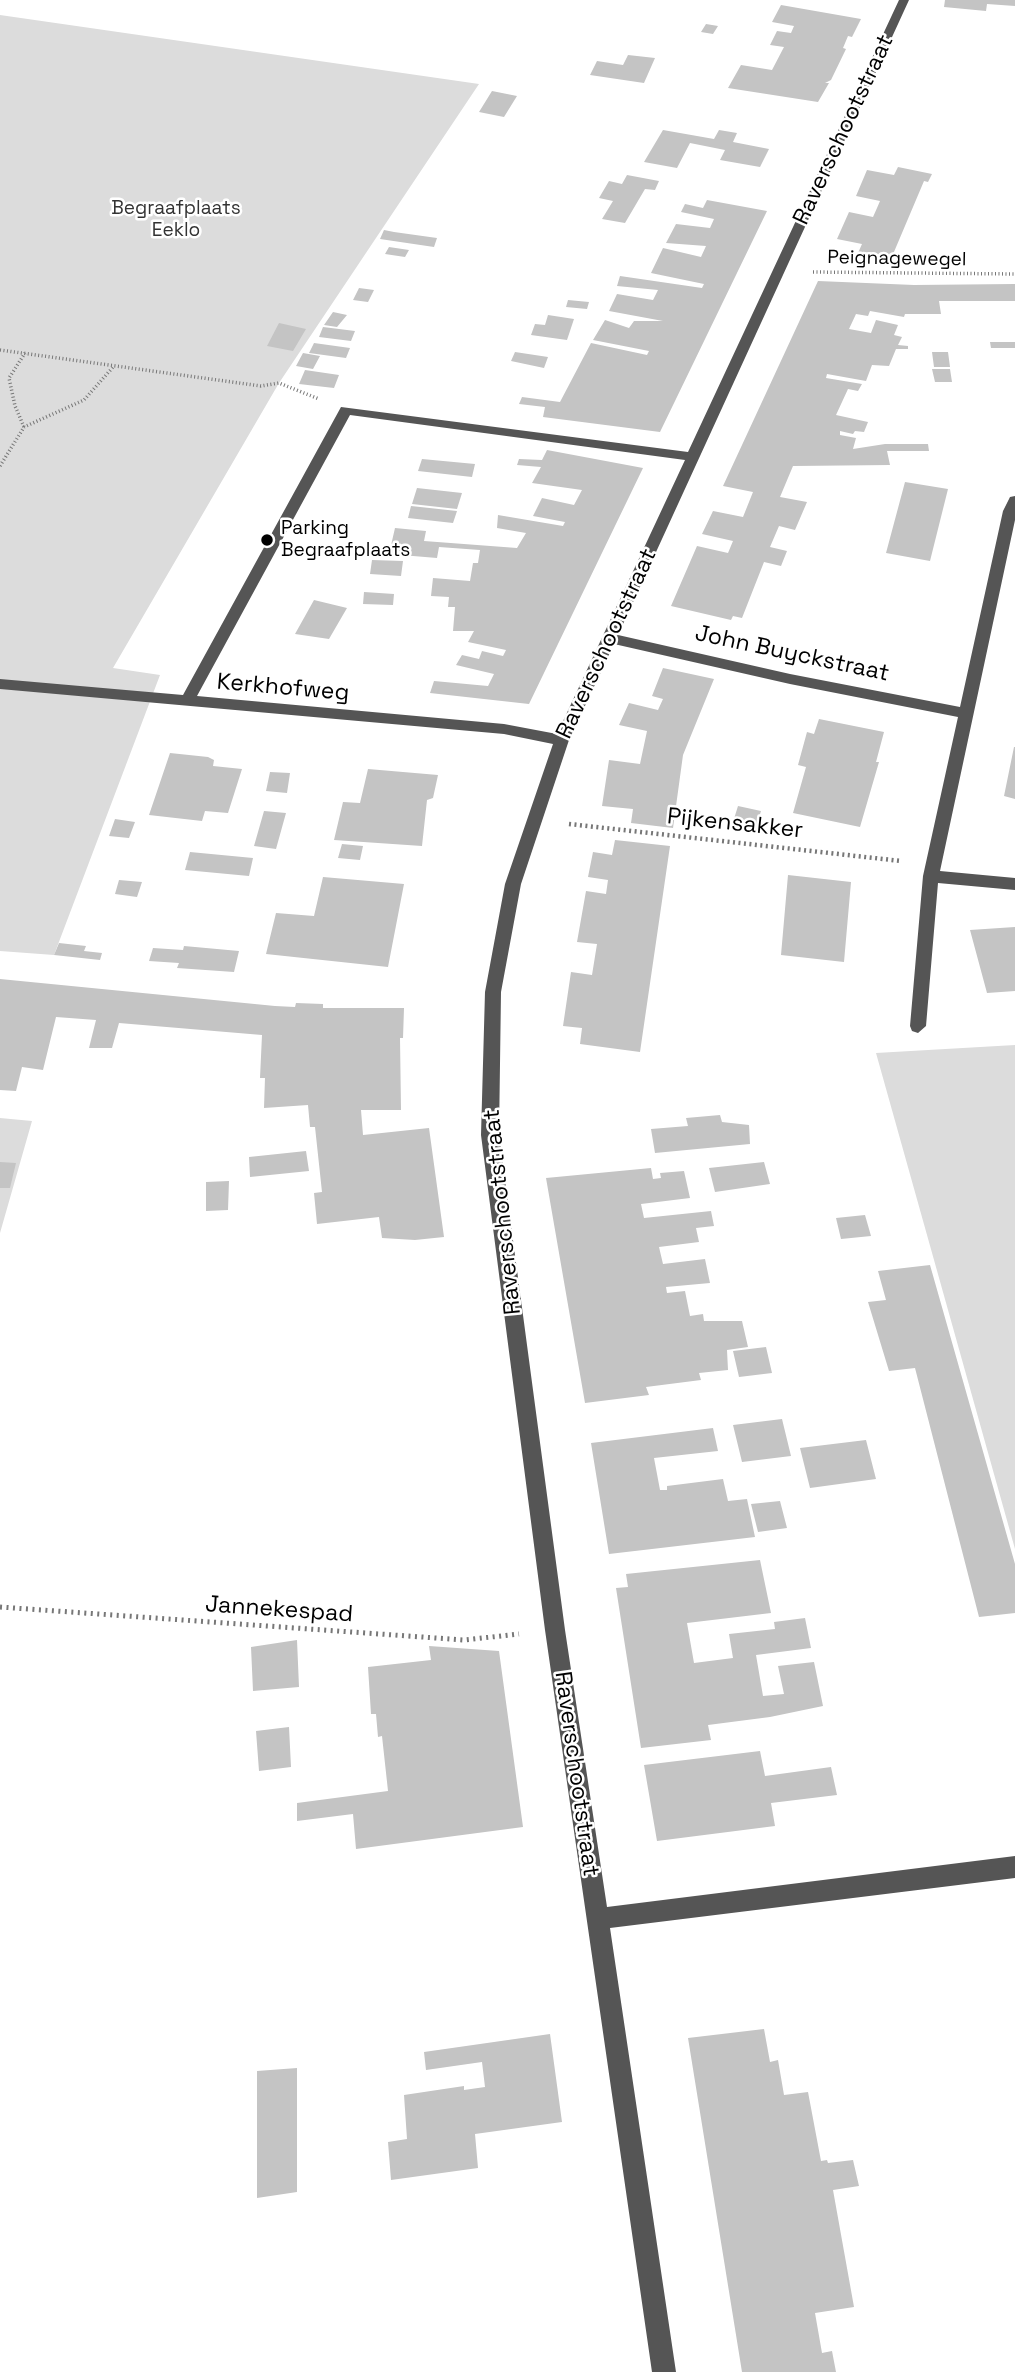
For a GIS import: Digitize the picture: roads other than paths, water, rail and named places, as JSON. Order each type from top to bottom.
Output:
[{"type":"street","name":"Raverschootstraat","points":[[664,2372],[555,1630],[490,1135],[493,992],[513,884],[532,820],[562,740],[904,0]]},
{"type":"street","points":[[187,702],[346,410],[693,457]]},
{"type":"street","points":[[918,1026],[932,871],[1010,511],[1015,500]]},
{"type":"street","name":"John Buyckstraat","points":[[609,638],[790,679],[966,713]]},
{"type":"street","name":"Kerkhofweg","points":[[0,684],[504,729],[562,740]]},
{"type":"street","points":[[932,871],[1015,884]]},
{"type":"street","points":[[598,1919],[1015,1867]]},
{"type":"place","name":"Parking Begraafplaats","points":[[267,540]]},
{"type":"park label","name":"Begraafplaats Eeklo","points":[[176,220]]}]
